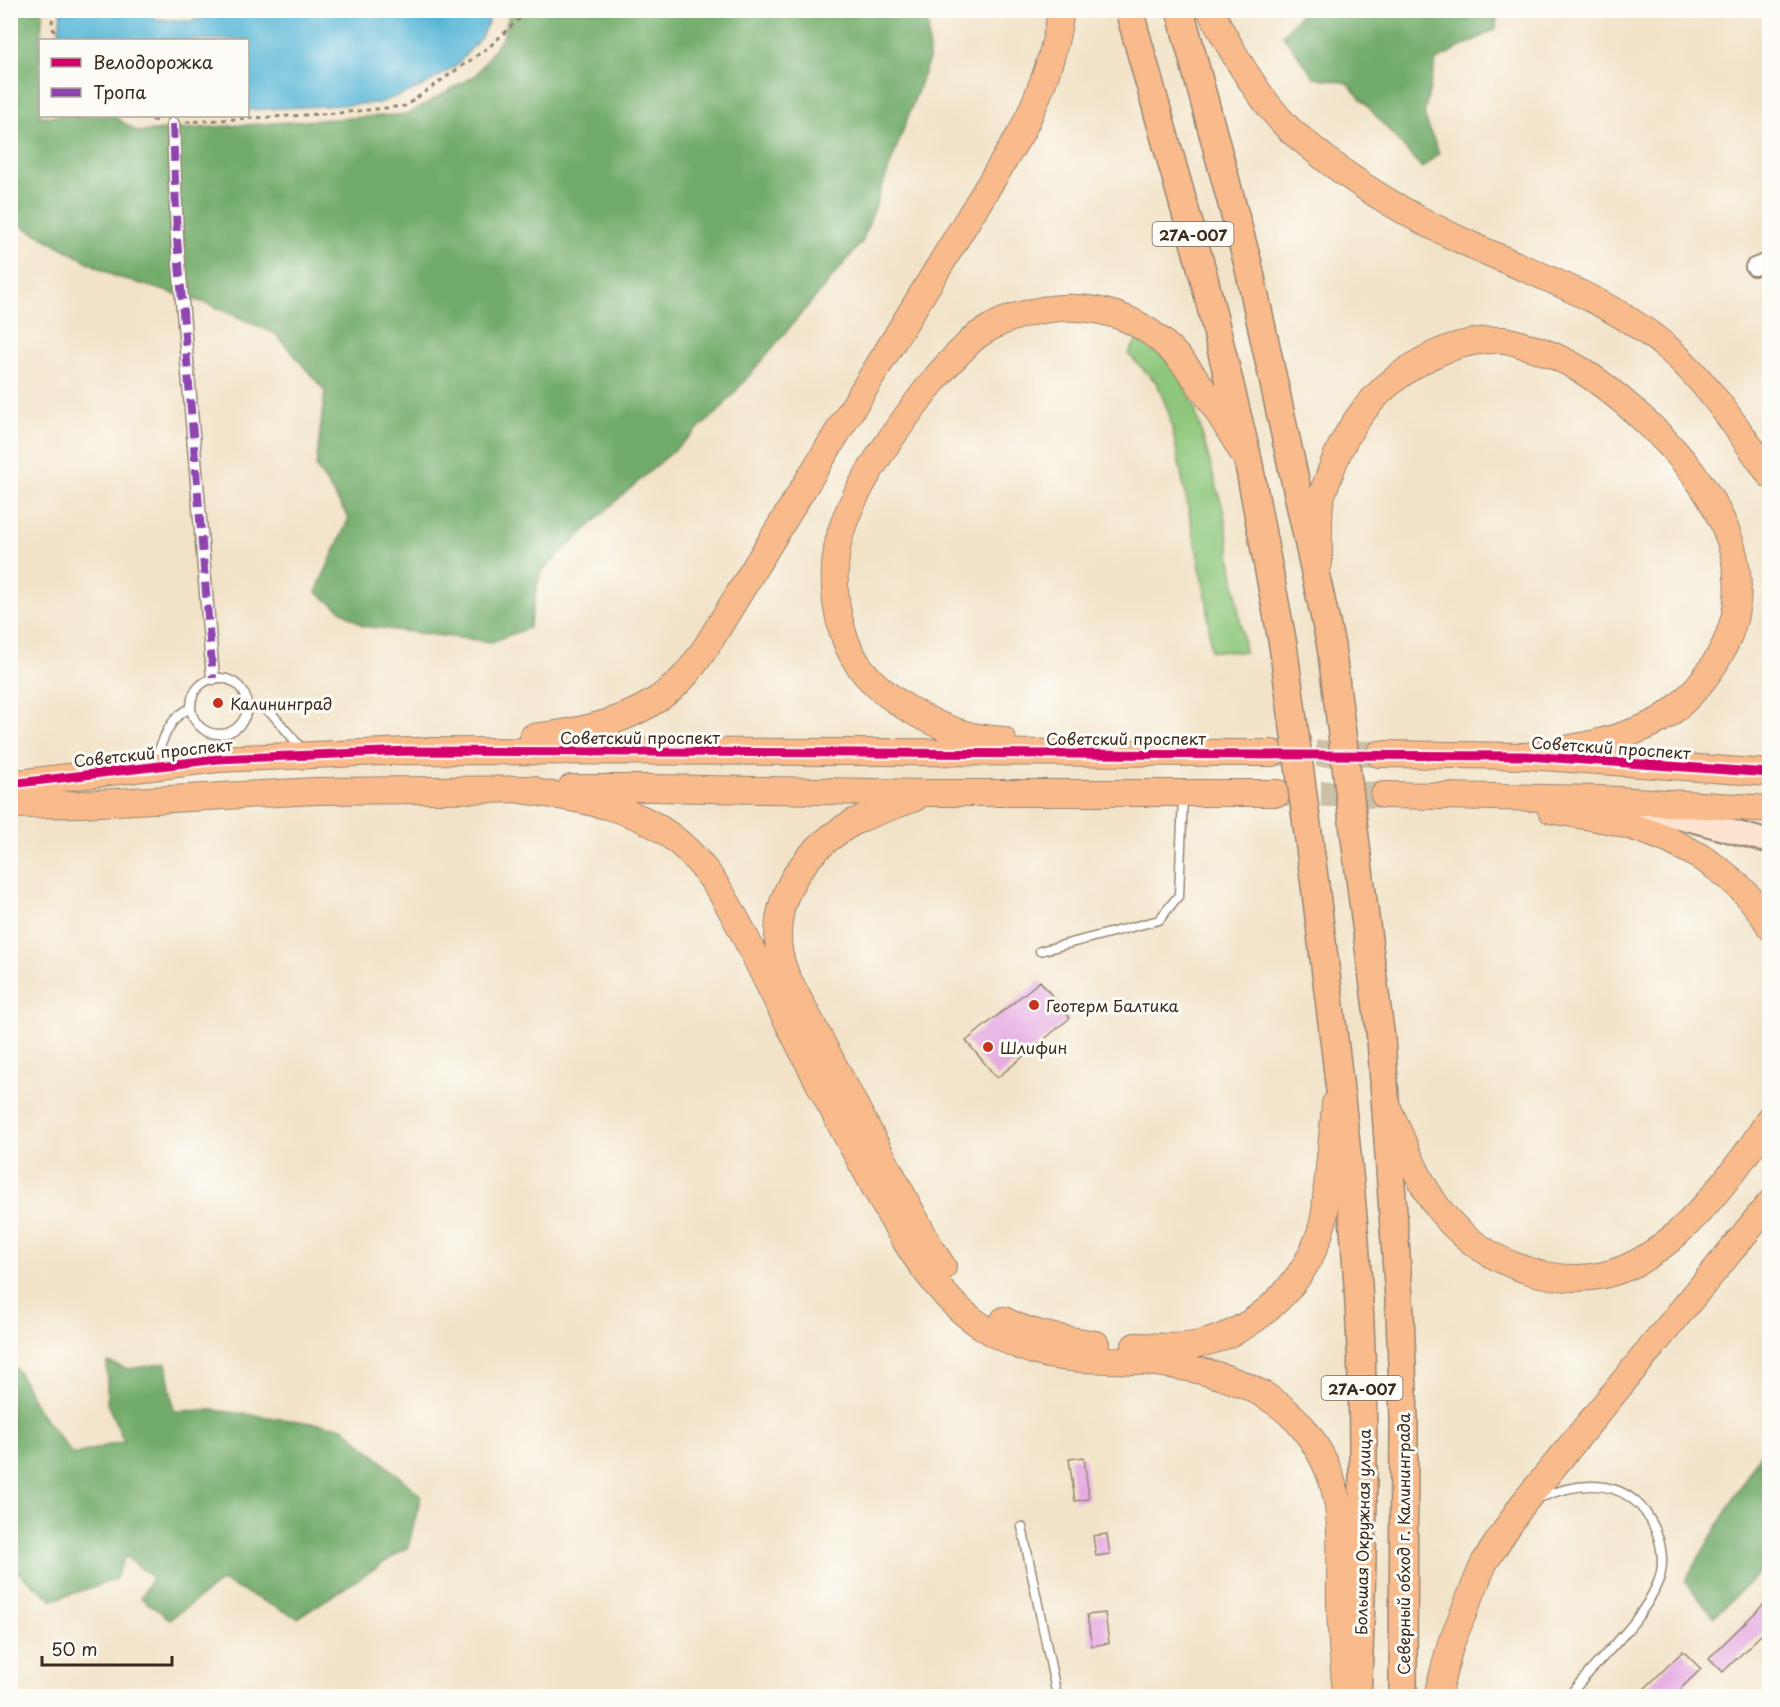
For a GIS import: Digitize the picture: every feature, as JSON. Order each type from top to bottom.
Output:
[{"type":"highway","name":"27А-007","points":[[1129,10],[1203,273],[1248,460],[1283,645],[1338,1080]]},
{"type":"highway","name":"Северный обход г. Калининграда","points":[[1180,10],[1248,264],[1330,646],[1381,1039],[1386,1104],[1398,1281],[1403,1406],[1405,1591],[1403,1696]]},
{"type":"highway","name":"Большая Окружная улица","points":[[1338,1080],[1353,1216],[1364,1421],[1358,1696]]},
{"type":"main road","points":[[408,751],[575,732],[620,719],[643,708],[667,692],[688,671],[708,644],[1023,131],[1044,84],[1058,37],[1061,10]]},
{"type":"main road","points":[[1210,10],[1232,51],[1260,93],[1288,128],[1324,158],[1372,192],[1425,222],[1542,275],[1642,328],[1672,351],[1697,377],[1770,476]]},
{"type":"main road","points":[[1135,753],[972,736],[940,725],[912,711],[878,687],[854,658],[839,622],[834,584],[836,553],[845,519],[860,487],[937,374],[977,336],[1024,312],[1076,308],[1116,315],[1142,328],[1186,366],[1248,460]]},
{"type":"main road","points":[[1319,594],[1320,502],[1342,441],[1355,420],[1379,392],[1413,365],[1444,349],[1472,341],[1506,340],[1569,361],[1607,387],[1684,461],[1709,495],[1722,519],[1736,564],[1736,604],[1732,628],[1723,651],[1710,672],[1678,706],[1657,722],[1617,737],[1579,747],[1527,756]]},
{"type":"main road","name":"Советский проспект","points":[[10,784],[218,759],[408,751],[1272,753]]},
{"type":"main road","name":"Советский проспект","points":[[1379,754],[1527,756],[1770,773]]},
{"type":"main road","points":[[10,805],[80,804],[315,791],[515,789],[655,788],[926,793],[1278,793]]},
{"type":"main road","points":[[515,789],[588,802],[638,817],[671,836],[699,861],[727,902],[830,1106],[883,1202],[912,1250],[957,1307],[981,1326],[1005,1339],[1040,1353],[1173,1365],[1222,1376],[1256,1391],[1286,1411],[1301,1426],[1326,1466],[1339,1501],[1340,1601],[1346,1696]]},
{"type":"main road","points":[[926,793],[856,821],[824,842],[800,866],[786,893],[780,919],[779,950],[787,977],[930,1247],[948,1275],[966,1296],[988,1312],[1013,1325],[1037,1333],[1102,1344],[1176,1347],[1200,1344],[1242,1327],[1268,1309],[1281,1296],[1301,1273],[1311,1254],[1323,1222],[1338,1080]]},
{"type":"main road","points":[[1384,795],[1600,799],[1770,809]]},
{"type":"main road","points":[[1473,796],[1623,824],[1675,843],[1711,863],[1742,890],[1770,927]]},
{"type":"main road","points":[[1600,799],[1691,820],[1770,842]]},
{"type":"main road","points":[[1386,1104],[1427,1191],[1438,1209],[1460,1233],[1489,1254],[1511,1265],[1538,1274],[1563,1277],[1612,1274],[1637,1263],[1664,1246],[1693,1219],[1736,1170],[1770,1118]]},
{"type":"main road","points":[[1437,1696],[1451,1642],[1484,1563],[1522,1505],[1770,1203]]},
{"type":"street","points":[[173,124],[177,238],[213,678]]},
{"type":"lane","points":[[213,678],[222,678],[235,682],[244,693],[247,706],[239,726],[227,733],[213,734],[195,722],[191,701],[197,688],[213,678]]},
{"type":"lane","points":[[247,706],[262,708],[273,715],[307,754]]},
{"type":"lane","points":[[153,766],[171,722],[180,712],[191,708]]},
{"type":"lane","points":[[1040,951],[1159,920],[1179,895],[1183,793]]},
{"type":"lane","points":[[1522,1505],[1561,1489],[1597,1485],[1616,1490],[1634,1499],[1649,1515],[1659,1538],[1662,1557],[1660,1579],[1648,1603],[1626,1634],[1586,1674],[1569,1696]]},
{"type":"lane","points":[[1022,1527],[1057,1696]]},
{"type":"path","points":[[53,10],[52,24],[56,39]]},
{"type":"path","points":[[139,117],[173,124],[339,113],[405,106],[489,47],[529,10]]},
{"type":"green space","points":[[1304,10],[1497,11],[1496,29],[1436,60],[1424,115],[1439,153],[1422,168],[1347,83],[1314,77],[1283,35]]},
{"type":"green space","points":[[10,11],[43,11],[39,39],[39,117],[115,117],[138,132],[408,114],[476,75],[503,37],[510,11],[928,11],[929,59],[862,242],[718,412],[617,500],[540,573],[529,628],[491,642],[363,626],[316,592],[349,518],[316,467],[325,391],[276,334],[206,303],[114,276],[11,220]]},
{"type":"green space","points":[[1140,335],[1172,364],[1193,402],[1224,513],[1245,652],[1211,651],[1207,601],[1169,413],[1157,383],[1128,354]]},
{"type":"green space","points":[[107,1362],[128,1369],[166,1363],[174,1411],[214,1410],[343,1427],[421,1496],[408,1547],[298,1618],[222,1581],[170,1619],[141,1598],[152,1577],[125,1556],[115,1580],[53,1600],[11,1567],[11,1363],[19,1373],[39,1411],[73,1455],[124,1441],[107,1403]]},
{"type":"green space","points":[[1769,1439],[1769,1563],[1714,1617],[1685,1581]]},
{"type":"water","points":[[219,10],[493,11],[481,37],[456,66],[421,87],[379,103],[249,110],[249,39],[64,39],[59,30],[61,11],[154,11],[155,19],[192,21]]},
{"type":"building","points":[[1040,981],[1070,1018],[997,1078],[966,1041]]},
{"type":"building","points":[[1084,1457],[1089,1499],[1075,1501],[1069,1459]]},
{"type":"building","points":[[1107,1534],[1110,1554],[1096,1556],[1093,1536]]},
{"type":"building","points":[[1770,1598],[1770,1626],[1723,1672],[1709,1658]]},
{"type":"building","points":[[1105,1613],[1109,1643],[1092,1646],[1087,1615]]},
{"type":"building","points":[[1683,1651],[1701,1669],[1673,1696],[1637,1696]]},
{"type":"tunnel","points":[[1277,753],[1379,754]]},
{"type":"tunnel","points":[[1282,793],[1384,795]]},
{"type":"marked path","points":[[173,124],[177,239],[213,678]]},
{"type":"cycle path","points":[[10,784],[218,759],[408,751],[1527,756],[1770,773]]},
{"type":"place","name":"Калининград","points":[[218,703]]},
{"type":"place","name":"Геотерм Балтика","points":[[1034,1005]]},
{"type":"place","name":"Шлифин","points":[[988,1047]]}]
